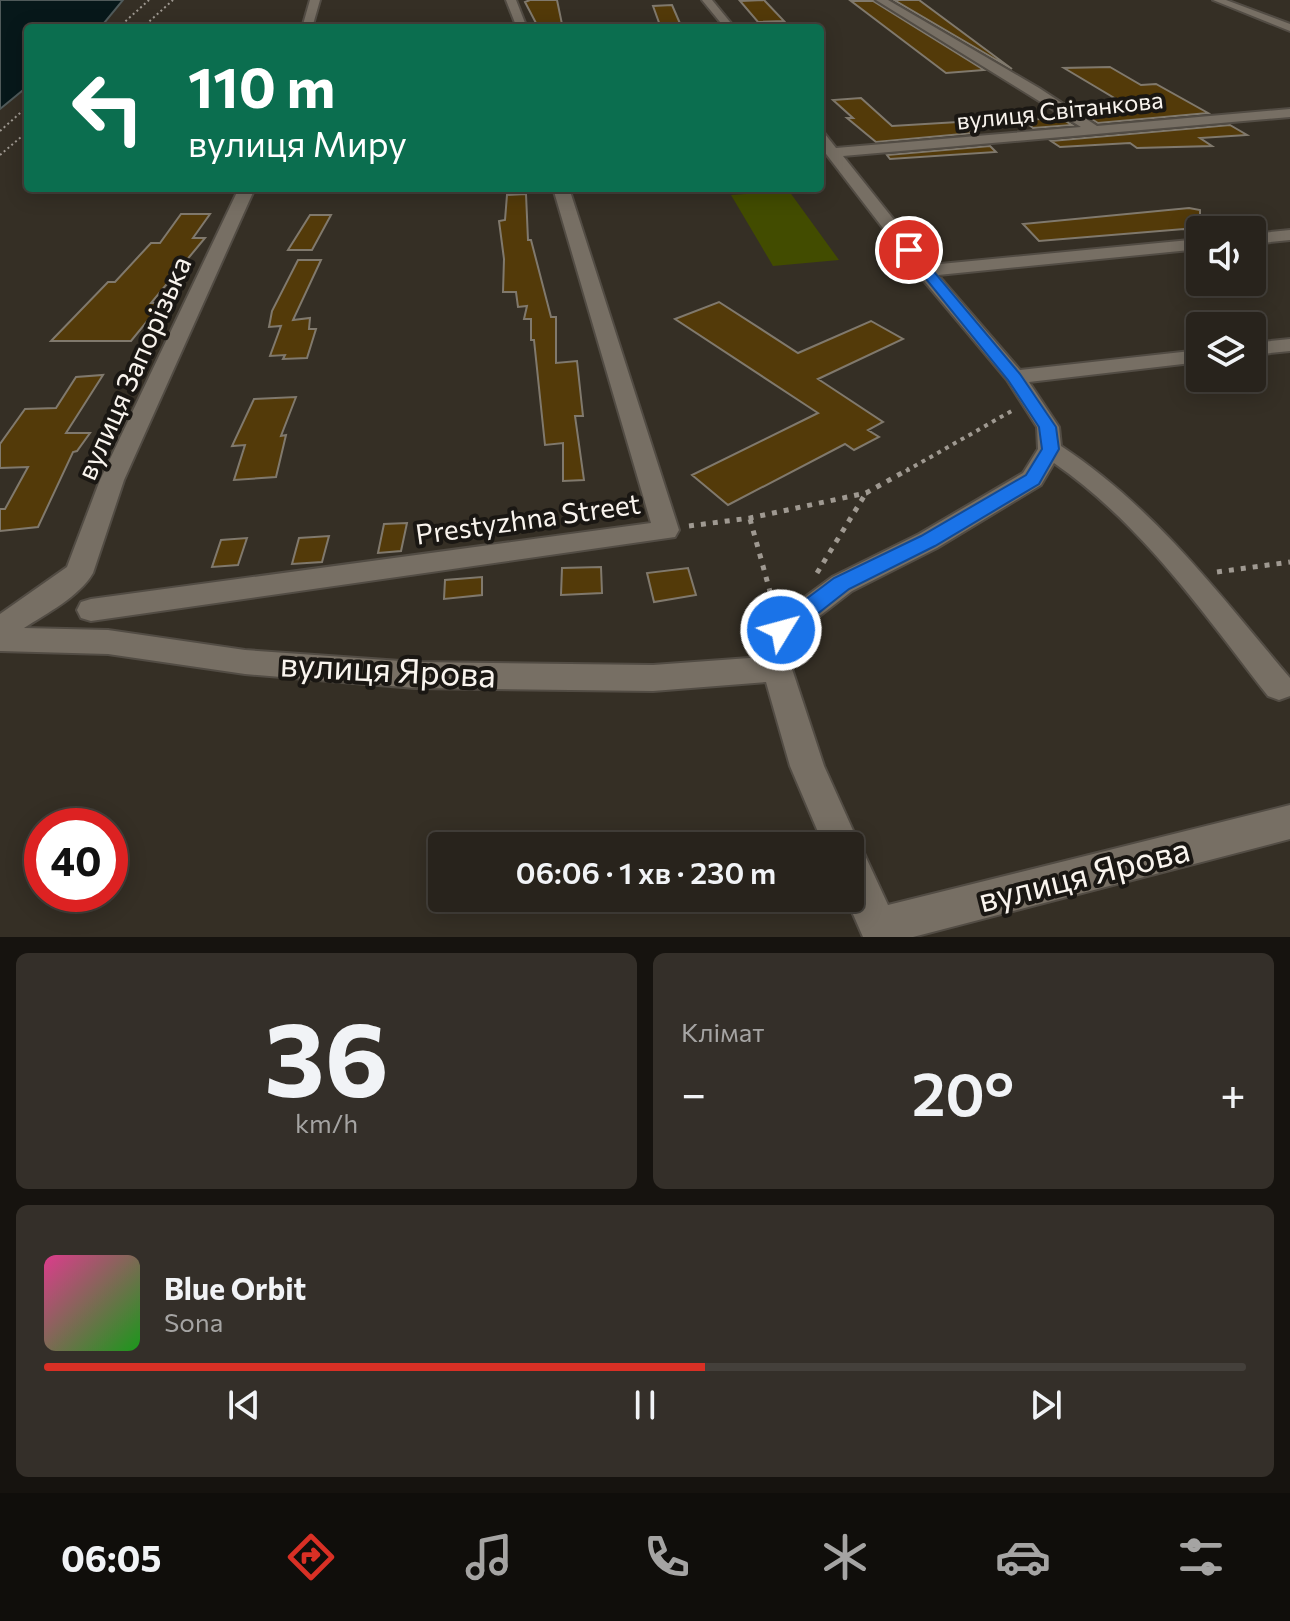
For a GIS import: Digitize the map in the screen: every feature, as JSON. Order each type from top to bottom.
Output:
[{"type":"street","points":[[308,24],[315,0]]},
{"type":"street","points":[[511,0],[520,24]]},
{"type":"street","points":[[707,0],[727,24]]},
{"type":"street","points":[[881,0],[1035,91],[1097,132]]},
{"type":"street","points":[[1218,0],[1290,28]]},
{"type":"street","name":"вулиця Світанкова","points":[[829,155],[1290,113]]},
{"type":"street","points":[[1258,115],[1290,128]]},
{"type":"street","points":[[829,155],[1015,377],[1048,427],[1050,449],[1032,479],[928,541],[842,584],[781,630],[777,669],[798,742],[836,832]]},
{"type":"street","name":"вулиця Запорізька","points":[[79,573],[112,480],[245,192]]},
{"type":"street","name":"Prestyzhna Street","points":[[91,610],[666,530],[562,192]]},
{"type":"street","points":[[1266,238],[1290,235]]},
{"type":"street","points":[[925,271],[1186,245]]},
{"type":"street","points":[[1266,348],[1290,345]]},
{"type":"street","points":[[1015,377],[1186,358]]},
{"type":"street","points":[[1050,449],[1084,469],[1146,526],[1279,687]]},
{"type":"street","points":[[0,629],[51,596],[79,573],[91,610],[108,642]]},
{"type":"street","name":"вулиця Ярова","points":[[0,639],[108,642],[245,662],[415,675],[653,678],[777,669]]},
{"type":"street","name":"вулиця Ярова","points":[[880,932],[1290,822]]},
{"type":"street","points":[[864,896],[880,932]]},
{"type":"path","points":[[122,24],[149,0]]},
{"type":"path","points":[[146,24],[173,0]]},
{"type":"path","points":[[0,131],[24,110]]},
{"type":"path","points":[[0,155],[24,134]]},
{"type":"path","points":[[666,530],[750,518],[866,493],[1031,400]]},
{"type":"path","points":[[812,581],[866,493]]},
{"type":"path","points":[[750,518],[781,630]]},
{"type":"path","points":[[1187,576],[1290,562]]},
{"type":"green space","points":[[790,192],[839,260],[773,266],[731,195]]},
{"type":"shaded area","points":[[0,0],[123,0],[103,24],[24,24],[24,89],[0,109]]},
{"type":"building","points":[[557,0],[562,24],[536,24],[525,2]]},
{"type":"building","points":[[764,0],[784,21],[758,22],[740,1]]},
{"type":"building","points":[[894,0],[919,0],[1012,69]]},
{"type":"building","points":[[851,1],[873,1],[984,70],[946,73]]},
{"type":"building","points":[[672,5],[680,24],[660,24],[653,6]]},
{"type":"building","points":[[1110,67],[1141,85],[1156,84],[1208,113],[1098,123],[1087,116],[1102,115],[1095,110],[1131,108],[1064,68]]},
{"type":"building","points":[[861,98],[892,126],[958,122],[973,133],[876,142],[847,118],[853,118],[833,100]]},
{"type":"building","points":[[1060,118],[1072,125],[1033,128],[1023,120]]},
{"type":"building","points":[[1230,125],[1247,135],[1200,138],[1212,146],[1137,148],[1130,143],[1060,147],[1051,141]]},
{"type":"building","points":[[990,146],[996,152],[890,159],[887,155]]},
{"type":"building","points":[[526,194],[528,240],[531,240],[551,317],[556,317],[556,363],[577,361],[583,416],[575,416],[584,480],[563,481],[563,443],[545,445],[531,319],[524,319],[527,306],[518,307],[516,292],[503,292],[504,259],[499,221],[505,220],[507,195]]},
{"type":"building","points":[[1189,208],[1200,210],[1200,216],[1186,216],[1186,230],[1039,241],[1023,224]]},
{"type":"building","points":[[181,214],[210,214],[193,238],[205,238],[151,303],[162,303],[131,341],[51,341],[108,282],[115,282],[151,243],[160,243]]},
{"type":"building","points":[[310,215],[331,215],[312,250],[288,250]]},
{"type":"building","points":[[298,260],[321,260],[293,320],[310,318],[309,329],[316,329],[307,358],[283,359],[285,355],[270,356],[281,326],[269,327],[272,311]]},
{"type":"building","points":[[719,302],[798,353],[871,321],[903,339],[818,379],[883,422],[868,430],[879,437],[854,450],[845,444],[728,505],[692,475],[818,413],[675,319]]},
{"type":"building","points":[[103,375],[66,433],[90,433],[73,452],[38,527],[0,531],[0,509],[5,509],[28,467],[0,468],[0,444],[25,409],[56,408],[76,377]]},
{"type":"building","points":[[296,397],[281,436],[286,435],[276,477],[234,480],[245,445],[232,446],[254,399]]},
{"type":"building","points":[[407,523],[401,551],[378,553],[384,524]]},
{"type":"building","points":[[329,536],[322,562],[292,564],[299,538]]},
{"type":"building","points":[[247,538],[238,565],[212,567],[221,540]]},
{"type":"building","points":[[601,567],[602,593],[561,595],[562,568]]},
{"type":"building","points":[[688,568],[696,595],[654,602],[647,573]]},
{"type":"building","points":[[482,577],[482,595],[444,599],[445,580]]},
{"type":"route","points":[[781,630],[842,584],[928,541],[1032,479],[1050,449],[1048,427],[1015,377],[909,250]]}]
